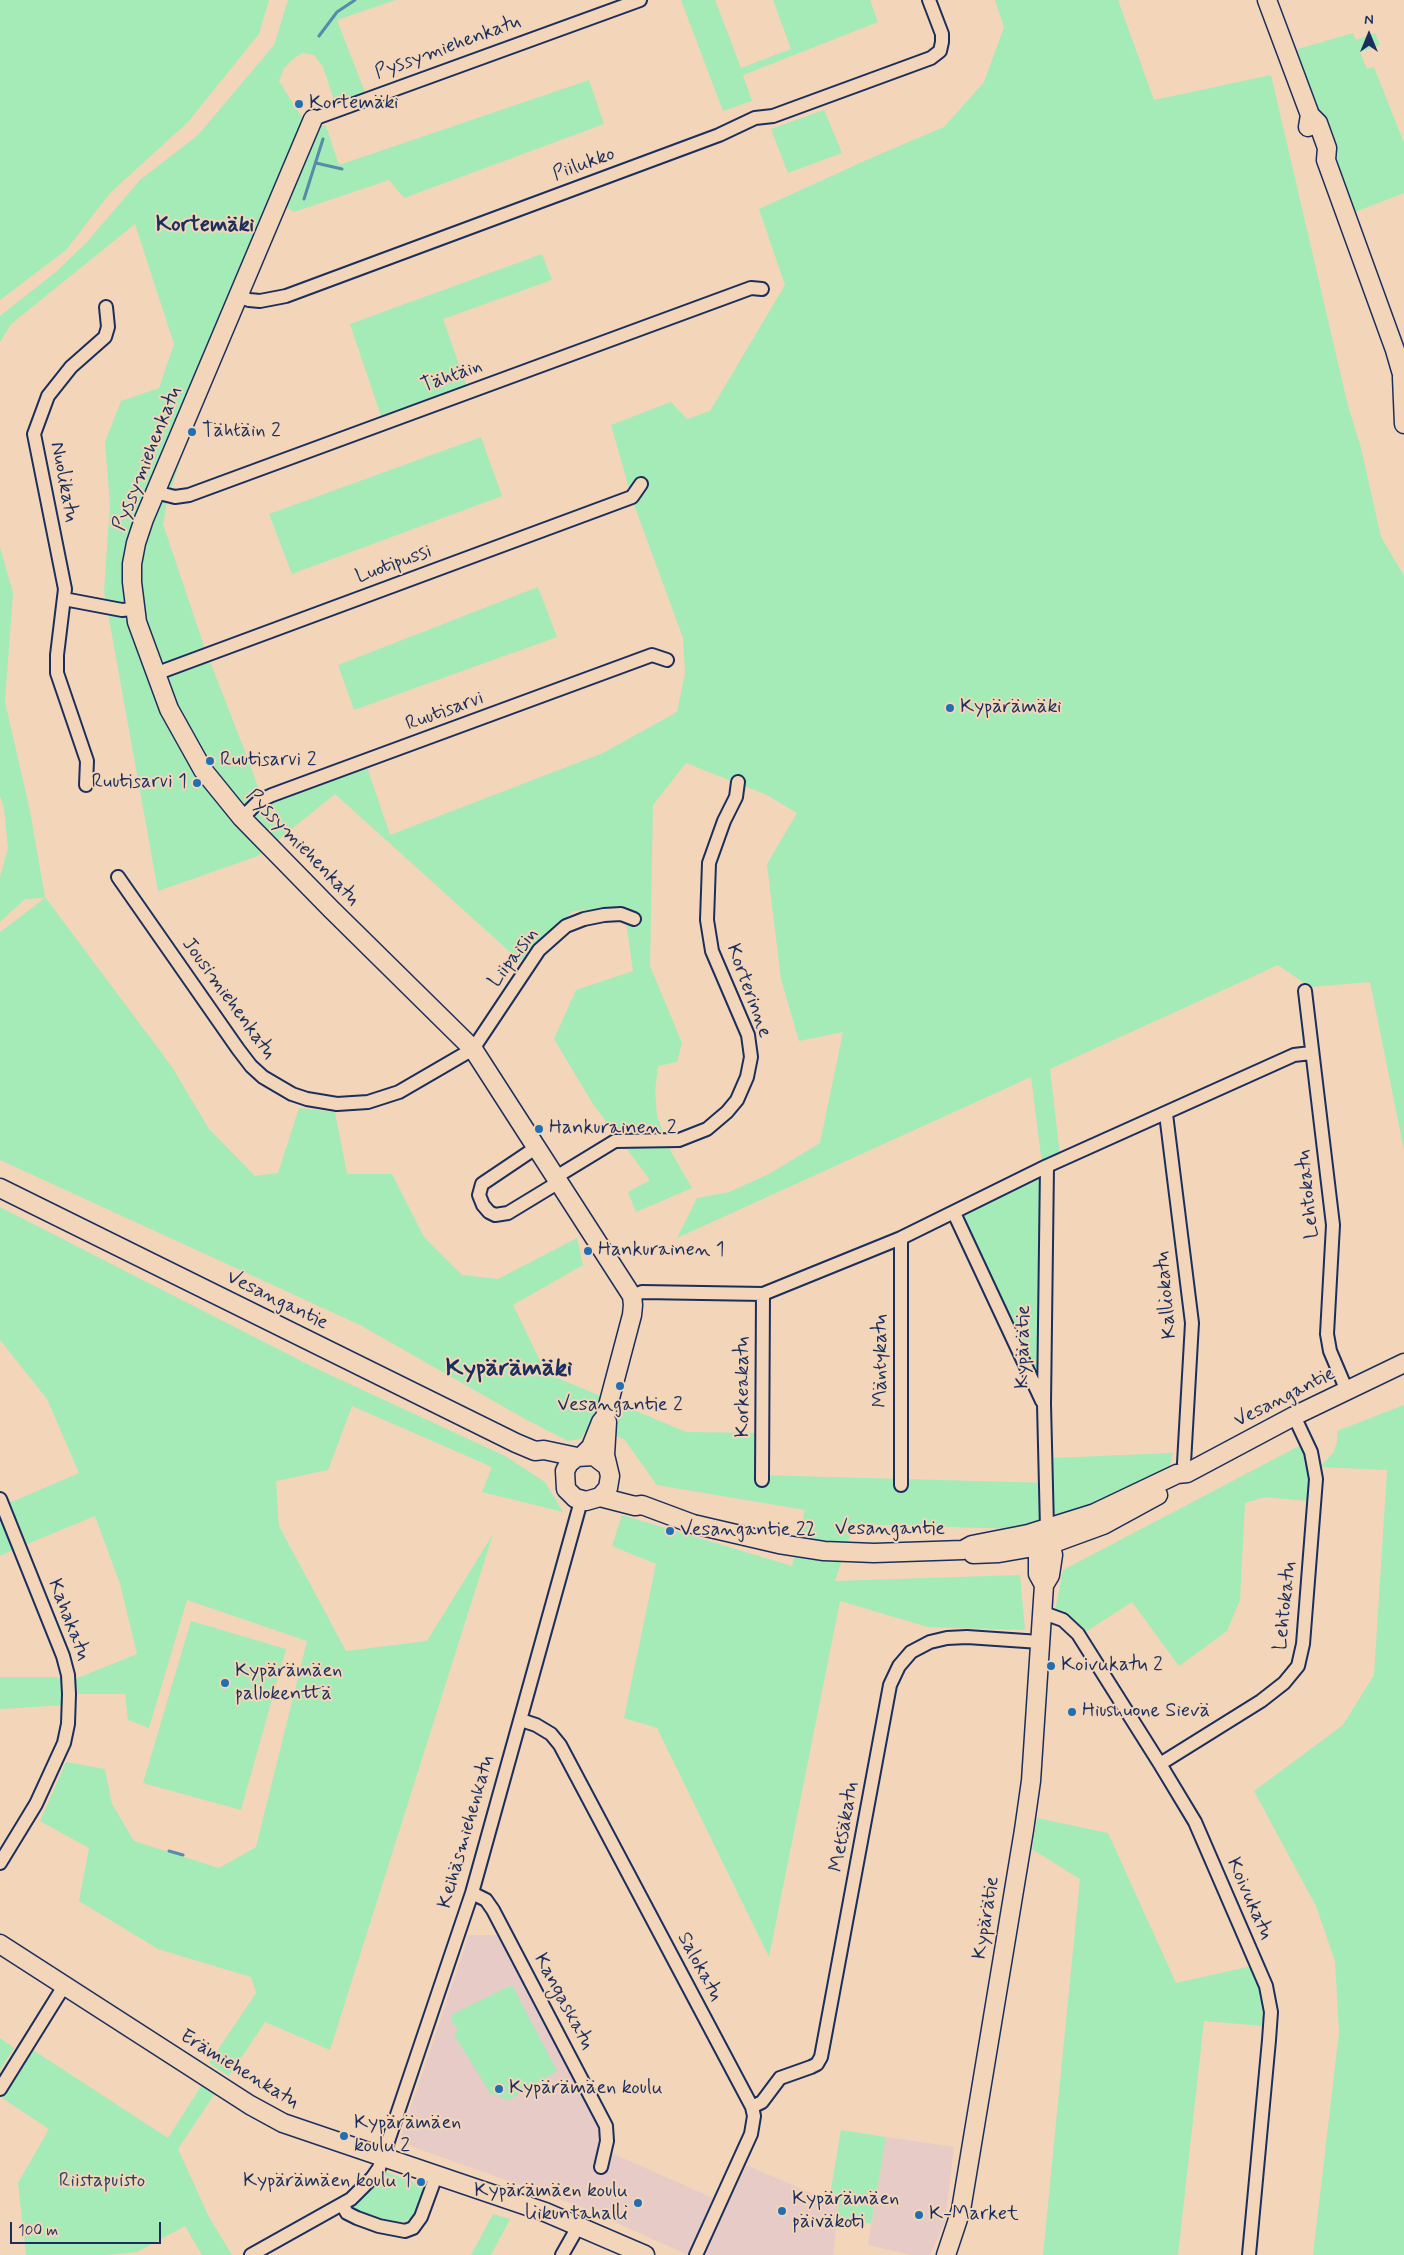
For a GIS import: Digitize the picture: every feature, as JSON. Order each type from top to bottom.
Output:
[{"type":"street","name":"Pyssymiehenkatu","points":[[632,1296],[473,1049],[242,818],[203,770],[169,709],[155,674],[137,622],[132,582],[136,543],[155,492],[238,296],[320,117],[640,0]]},
{"type":"street","name":"Piilukko","points":[[238,296],[260,301],[286,296],[692,145],[755,118],[772,116],[932,58],[940,51],[942,34],[929,0]]},
{"type":"street","points":[[1268,0],[1310,115],[1318,123],[1327,148],[1326,160],[1395,350],[1403,379],[1404,424]]},
{"type":"street","name":"Tähtäin","points":[[155,492],[175,497],[189,495],[751,288],[762,289]]},
{"type":"street","name":"Nuolikatu","points":[[86,785],[87,761],[57,673],[56,656],[65,588],[34,434],[48,396],[71,367],[105,337],[108,327],[106,307]]},
{"type":"street","name":"Luotipussi","points":[[155,674],[632,497],[640,484]]},
{"type":"street","points":[[64,599],[122,610],[134,609]]},
{"type":"street","name":"Ruutisarvi","points":[[242,818],[260,801],[272,794],[652,656],[667,660]]},
{"type":"street","name":"Korterinne","points":[[537,1147],[482,1184],[479,1195],[483,1205],[489,1212],[495,1215],[508,1213],[615,1141],[678,1140],[707,1129],[727,1112],[737,1100],[748,1077],[751,1057],[748,1035],[712,951],[707,920],[709,863],[724,821],[736,796],[738,782]]},
{"type":"street","name":"Jousimiehenkatu","points":[[118,877],[238,1050],[263,1078],[292,1094],[307,1099],[337,1104],[353,1104],[383,1099],[399,1092],[473,1049]]},
{"type":"street","name":"Liipaisin","points":[[473,1049],[539,950],[556,932],[584,919],[604,915],[620,914],[634,919]]},
{"type":"street","name":"Lehtokatu","points":[[1305,991],[1333,1226],[1327,1334],[1330,1351],[1347,1390]]},
{"type":"street","points":[[605,1417],[607,1424],[605,1455],[608,1474],[604,1493],[600,1498],[580,1507],[566,1488],[564,1476],[570,1463],[591,1448],[600,1422],[605,1417],[632,1315],[634,1305],[632,1296],[642,1292],[763,1294],[901,1238],[1047,1166],[1294,1055],[1312,1053]]},
{"type":"street","name":"Kalliokatu","points":[[1166,1114],[1192,1323],[1184,1463],[1187,1473]]},
{"type":"street","name":"Kypärätie","points":[[946,2255],[961,2210],[1024,1830],[1031,1781],[1041,1612],[1044,1585],[1050,1575],[1052,1566],[1046,1539],[1044,1404],[1047,1166]]},
{"type":"street","name":"Vesangantie","points":[[0,1188],[535,1451],[540,1458],[559,1468],[564,1476]]},
{"type":"street","points":[[954,1213],[1044,1404]]},
{"type":"street","name":"Mäntykatu","points":[[901,1238],[901,1485]]},
{"type":"street","name":"Korkeakatu","points":[[762,1480],[763,1294]]},
{"type":"street","name":"Vesangantie","points":[[600,1498],[642,1506],[693,1524],[741,1537],[797,1547],[874,1553],[963,1550],[972,1545],[1046,1539],[1177,1474],[1187,1473],[1294,1416],[1404,1362]]},
{"type":"street","name":"Lehtokatu","points":[[1160,1764],[1261,1701],[1284,1683],[1298,1666],[1303,1644],[1316,1479],[1311,1452],[1294,1416]]},
{"type":"street","name":"Vesangantie","points":[[535,1451],[544,1450],[580,1457]]},
{"type":"street","points":[[580,1457],[594,1456],[608,1474]]},
{"type":"street","name":"Vesangantie","points":[[608,1474],[642,1506]]},
{"type":"street","name":"Kahakatu","points":[[0,1499],[63,1656],[68,1675],[69,1706],[64,1743],[36,1804],[0,1863]]},
{"type":"street","name":"Keihäsmiehenkatu","points":[[251,2255],[351,2199],[372,2178],[382,2158],[472,1893],[580,1507]]},
{"type":"street","name":"Koivukatu","points":[[1041,1612],[1063,1620],[1078,1634],[1195,1822],[1266,1986],[1271,2012],[1249,2255]]},
{"type":"street","name":"Metsäkatu","points":[[752,2107],[762,2102],[780,2078],[817,2064],[821,2057],[890,1685],[899,1666],[911,1652],[930,1642],[947,1638],[967,1637],[1040,1642]]},
{"type":"street","name":"Salokatu","points":[[521,1720],[544,1729],[560,1745],[752,2107],[754,2116],[751,2134],[696,2255]]},
{"type":"street","name":"Kangaskatu","points":[[472,1893],[486,1900],[493,1910],[606,2126],[607,2141],[602,2167]]},
{"type":"street","name":"Erämiehenkatu","points":[[0,1944],[265,2114],[305,2131],[579,2225],[645,2255]]},
{"type":"street","points":[[0,2089],[64,1986]]},
{"type":"street","points":[[342,2204],[347,2213],[357,2218],[379,2226],[405,2231],[413,2228],[421,2216],[436,2176]]},
{"type":"street","points":[[562,2255],[579,2225]]},
{"type":"shaded area","name":"Kypärämäen koulu","points":[[469,1935],[497,1935],[599,2126],[600,2148],[713,2198],[688,2255],[579,2206],[399,2142]]},
{"type":"shaded area","points":[[886,2137],[954,2147],[945,2222],[930,2255],[912,2255],[868,2245]]},
{"type":"shaded area","name":"Kypärämäen päiväkoti","points":[[746,2165],[839,2205],[833,2255],[705,2255]]},
{"type":"green space","points":[[0,0],[269,0],[259,34],[188,122],[110,193],[66,250],[0,300]]},
{"type":"green space","points":[[288,0],[396,0],[337,20],[366,95],[336,106],[323,67],[314,55],[302,53],[284,68],[279,81],[303,119],[326,126],[339,165],[589,80],[604,124],[404,198],[389,180],[294,212],[273,200],[220,328],[166,507],[163,524],[204,646],[259,790],[367,767],[390,835],[603,753],[677,712],[685,673],[683,638],[633,502],[611,425],[671,402],[687,419],[710,411],[785,285],[759,209],[944,127],[984,82],[1004,27],[995,0],[1118,0],[1154,100],[1271,75],[1348,406],[1361,448],[1381,537],[1404,576],[1404,1150],[1370,982],[1310,987],[1278,965],[1050,1069],[1060,1156],[1042,1164],[1031,1077],[677,1238],[697,1198],[729,1192],[769,1174],[820,1143],[843,1032],[799,1041],[781,979],[767,864],[797,813],[767,795],[686,763],[653,805],[650,966],[682,1043],[677,1062],[658,1066],[655,1091],[657,1116],[669,1148],[692,1188],[636,1212],[628,1192],[650,1180],[593,1104],[554,1039],[576,990],[633,971],[624,908],[573,911],[520,961],[335,794],[258,856],[158,891],[104,591],[110,505],[105,442],[121,401],[159,388],[174,344],[135,224],[11,324],[0,342],[0,316],[57,271],[86,243],[140,180],[198,135],[274,45]]},
{"type":"green space","points":[[681,0],[715,0],[741,68],[791,49],[773,0],[870,0],[878,22],[743,75],[752,101],[723,111]]},
{"type":"green space","points":[[1353,33],[1356,40],[1375,33],[1380,45],[1360,52],[1367,69],[1374,67],[1404,143],[1404,193],[1355,212],[1291,51]]},
{"type":"green space","points":[[824,110],[842,153],[788,173],[771,129]]},
{"type":"green space","points":[[542,254],[552,280],[443,319],[467,387],[383,422],[350,324]]},
{"type":"green space","points":[[481,437],[502,496],[292,574],[269,514]]},
{"type":"green space","points":[[0,547],[13,593],[5,702],[30,811],[45,897],[172,1067],[209,1129],[255,1176],[278,1173],[299,1108],[335,1112],[347,1174],[392,1174],[424,1237],[462,1275],[498,1279],[577,1238],[583,1265],[513,1305],[546,1373],[686,1432],[756,1433],[757,1475],[1049,1483],[1052,1458],[1173,1453],[1169,1468],[1078,1514],[1019,1529],[854,1524],[835,1581],[1020,1575],[1025,1630],[928,1627],[840,1601],[769,1957],[657,1728],[624,1718],[656,1564],[612,1546],[622,1515],[792,1566],[805,1510],[657,1485],[624,1439],[589,1427],[580,1439],[568,1441],[527,1420],[360,1325],[0,1160],[0,932],[45,898],[25,899],[0,922],[0,877],[8,848],[4,808],[0,796]]},
{"type":"green space","points":[[538,587],[557,637],[354,710],[338,665]]},
{"type":"green space","points":[[1042,1174],[1040,1388],[963,1214]]},
{"type":"green space","points":[[0,1207],[311,1366],[505,1456],[545,1482],[563,1512],[482,1492],[492,1467],[352,1406],[328,1470],[276,1481],[279,1526],[346,1651],[427,1641],[493,1534],[330,2050],[265,2022],[229,2076],[209,2063],[256,1993],[251,1977],[158,1949],[79,1901],[89,1848],[40,1821],[66,1762],[105,1769],[112,1804],[134,1841],[219,1868],[256,1847],[307,1641],[187,1600],[149,1728],[128,1720],[125,1694],[78,1694],[75,1679],[137,1654],[120,1584],[95,1516],[27,1544],[9,1503],[79,1473],[47,1399],[0,1340]]},
{"type":"green space","points":[[1404,1405],[1404,2255],[1313,2255],[1339,2032],[1335,1961],[1316,1906],[1254,1791],[1343,1725],[1374,1675],[1387,1470],[1320,1467],[1333,1453],[1337,1442],[1337,1431]]},
{"type":"green space","points":[[1301,1445],[1310,1475],[1308,1501],[1265,1497],[1245,1503],[1240,1600],[1227,1631],[1179,1666],[1132,1602],[1084,1633],[1055,1611],[1063,1570]]},
{"type":"green space","points":[[0,1517],[13,1550],[0,1556]]},
{"type":"green space","name":"Kypärämäen pallokenttä","points":[[191,1621],[286,1649],[241,1810],[143,1783]]},
{"type":"green space","points":[[0,1677],[64,1677],[65,1705],[0,1709]]},
{"type":"green space","points":[[1037,1818],[1108,1833],[1176,1983],[1252,1966],[1262,1995],[1263,2026],[1204,2021],[1178,2255],[1043,2255],[1080,1879],[1032,1849]]},
{"type":"green space","points":[[512,1985],[557,2071],[509,2100],[491,2094],[454,2035],[458,2028],[452,2023],[451,2015]]},
{"type":"green space","points":[[0,2038],[14,2048],[0,2070]]},
{"type":"green space","name":"Riistapuisto","points":[[33,2050],[168,2138],[203,2083],[216,2092],[178,2149],[208,2215],[232,2255],[202,2255],[185,2226],[137,2252],[106,2255],[26,2255],[18,2183],[49,2129],[2,2098]]},
{"type":"green space","points":[[841,2130],[886,2137],[871,2224],[837,2217],[839,2205],[829,2201]]},
{"type":"green space","points":[[384,2171],[429,2188],[418,2214],[404,2222],[386,2222],[352,2211],[350,2204]]},
{"type":"green space","points":[[493,2214],[510,2219],[491,2255],[471,2255]]},
{"type":"waterway","points":[[319,36],[337,12],[355,0]]},
{"type":"waterway","points":[[304,199],[323,139]]},
{"type":"waterway","points":[[316,163],[342,169]]},
{"type":"waterway","points":[[169,1851],[183,1855]]},
{"type":"place","name":"Kortemäki","points":[[299,104]]},
{"type":"place","name":"Tähtäin 2","points":[[192,432]]},
{"type":"place","name":"Kypärämäki","points":[[950,708]]},
{"type":"place","name":"Ruutisarvi 2","points":[[210,761]]},
{"type":"place","name":"Ruutisarvi 1","points":[[197,783]]},
{"type":"place","name":"Hankurainen 2","points":[[539,1129]]},
{"type":"place","name":"Hankurainen 1","points":[[588,1251]]},
{"type":"place","name":"Vesangantie 2","points":[[620,1386]]},
{"type":"place","name":"Vesangantie 22","points":[[670,1531]]},
{"type":"place","name":"Koivukatu 2","points":[[1051,1666]]},
{"type":"place","name":"Kypärämäen pallokenttä","points":[[225,1683]]},
{"type":"place","name":"Hiushuone Sievä","points":[[1072,1712]]},
{"type":"place","name":"Kypärämäen koulu","points":[[499,2089]]},
{"type":"place","name":"Kypärämäen koulu 2","points":[[344,2136]]},
{"type":"place","name":"Kypärämäen koulu 1","points":[[421,2182]]},
{"type":"place","name":"Kypärämäen koulu liikuntahalli","points":[[638,2203]]},
{"type":"place","name":"Kypärämäen päiväkoti","points":[[782,2211]]},
{"type":"place","name":"K-Market","points":[[919,2215]]},
{"type":"district","name":"Kortemäki","points":[[205,226]]},
{"type":"district","name":"Kypärämäki","points":[[509,1370]]}]
